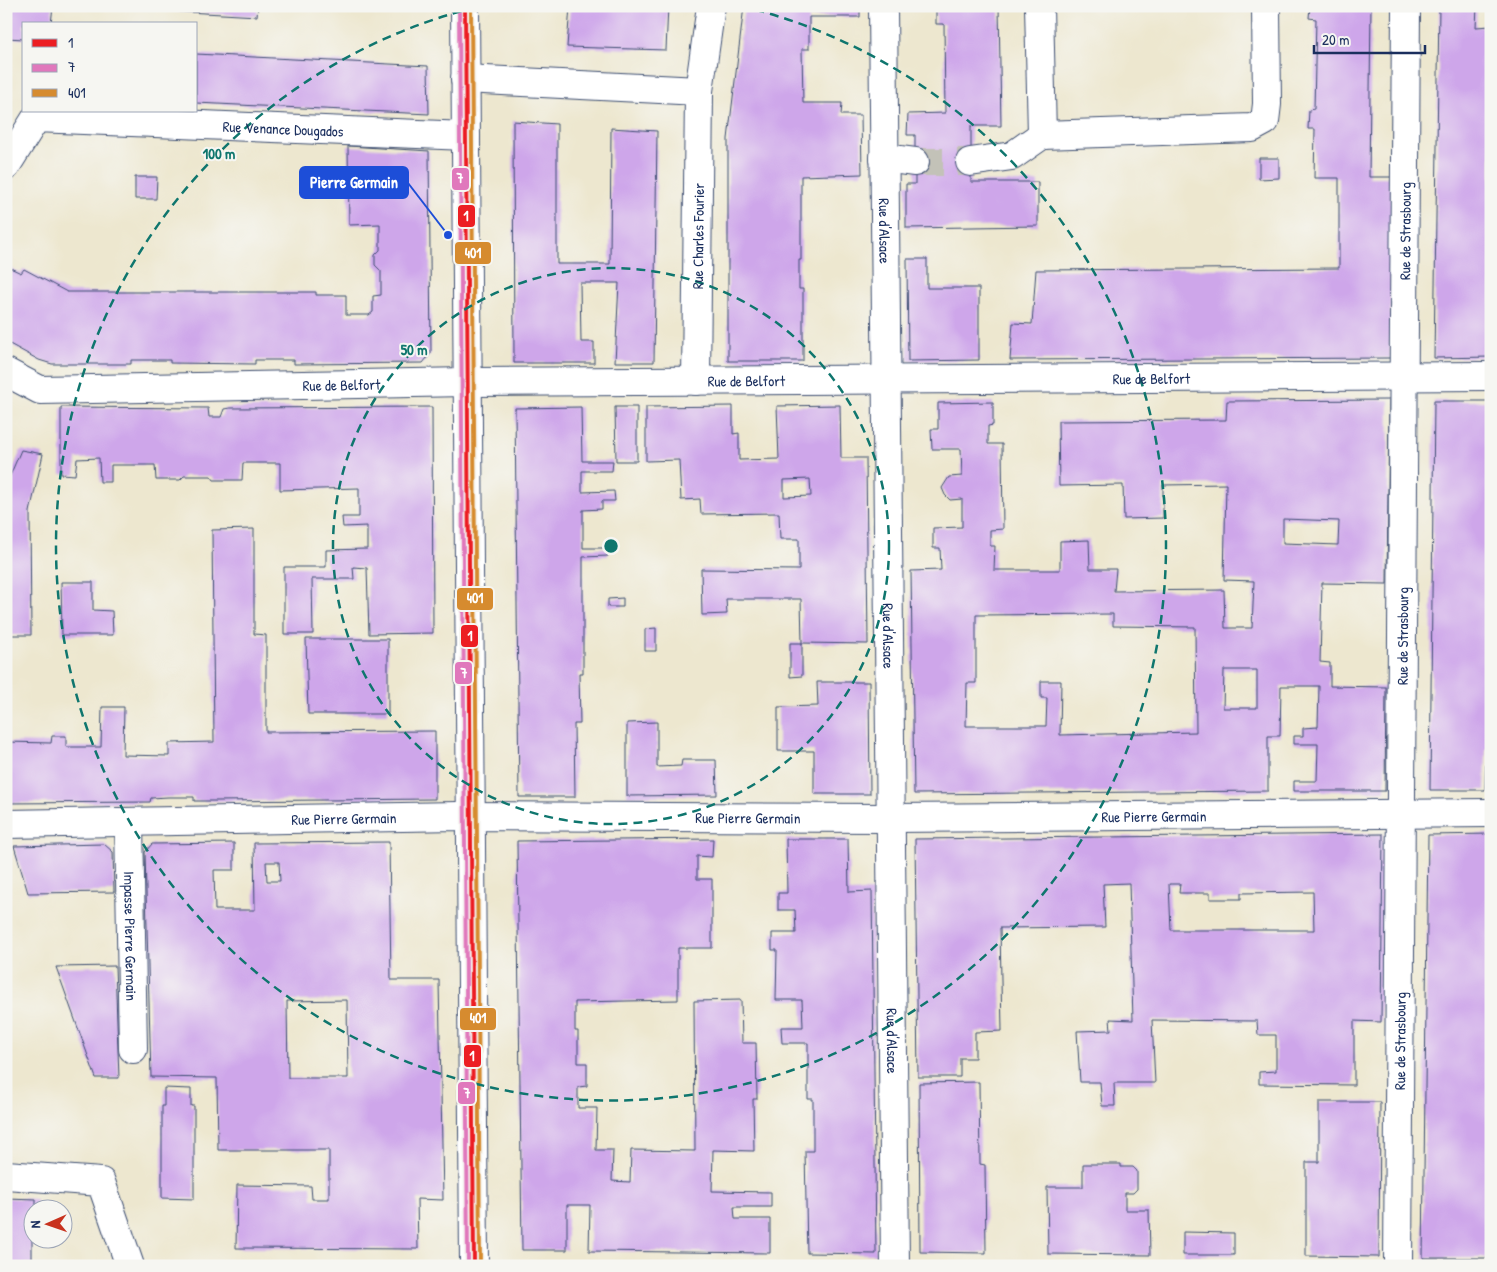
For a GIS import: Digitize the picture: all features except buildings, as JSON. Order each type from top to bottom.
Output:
[{"type":"street","points":[[465,6],[474,1266]]},
{"type":"street","name":"Rue Charles Fourier","points":[[696,381],[699,91],[711,6]]},
{"type":"street","name":"Rue d'Alsace","points":[[883,6],[895,1266]]},
{"type":"street","points":[[1039,6],[1042,135]]},
{"type":"street","points":[[970,162],[1012,156],[1042,135],[1252,128],[1265,121],[1267,104],[1266,6]]},
{"type":"street","name":"Rue de Strasbourg","points":[[1398,1266],[1406,6]]},
{"type":"street","points":[[465,78],[699,91]]},
{"type":"street","name":"Rue Venance Dougados","points":[[6,166],[36,118],[466,136]]},
{"type":"street","points":[[884,158],[915,162]]},
{"type":"street","name":"Rue de Belfort","points":[[6,372],[40,390],[468,382],[1491,376]]},
{"type":"street","name":"Rue Pierre Germain","points":[[6,824],[471,816],[890,818],[1491,813]]},
{"type":"street","name":"Impasse Pierre Germain","points":[[130,822],[133,1049]]},
{"type":"street","points":[[6,1175],[101,1182],[130,1266]]},
{"type":"tunnel","points":[[915,162],[970,162]]},
{"type":"transit line","name":"7","points":[[459,6],[468,1266]]},
{"type":"transit line","name":"1","points":[[465,6],[474,1266]]},
{"type":"transit line","name":"401","points":[[471,6],[480,1266]]},
{"type":"place","name":"Pierre Germain","points":[[448,235]]}]
